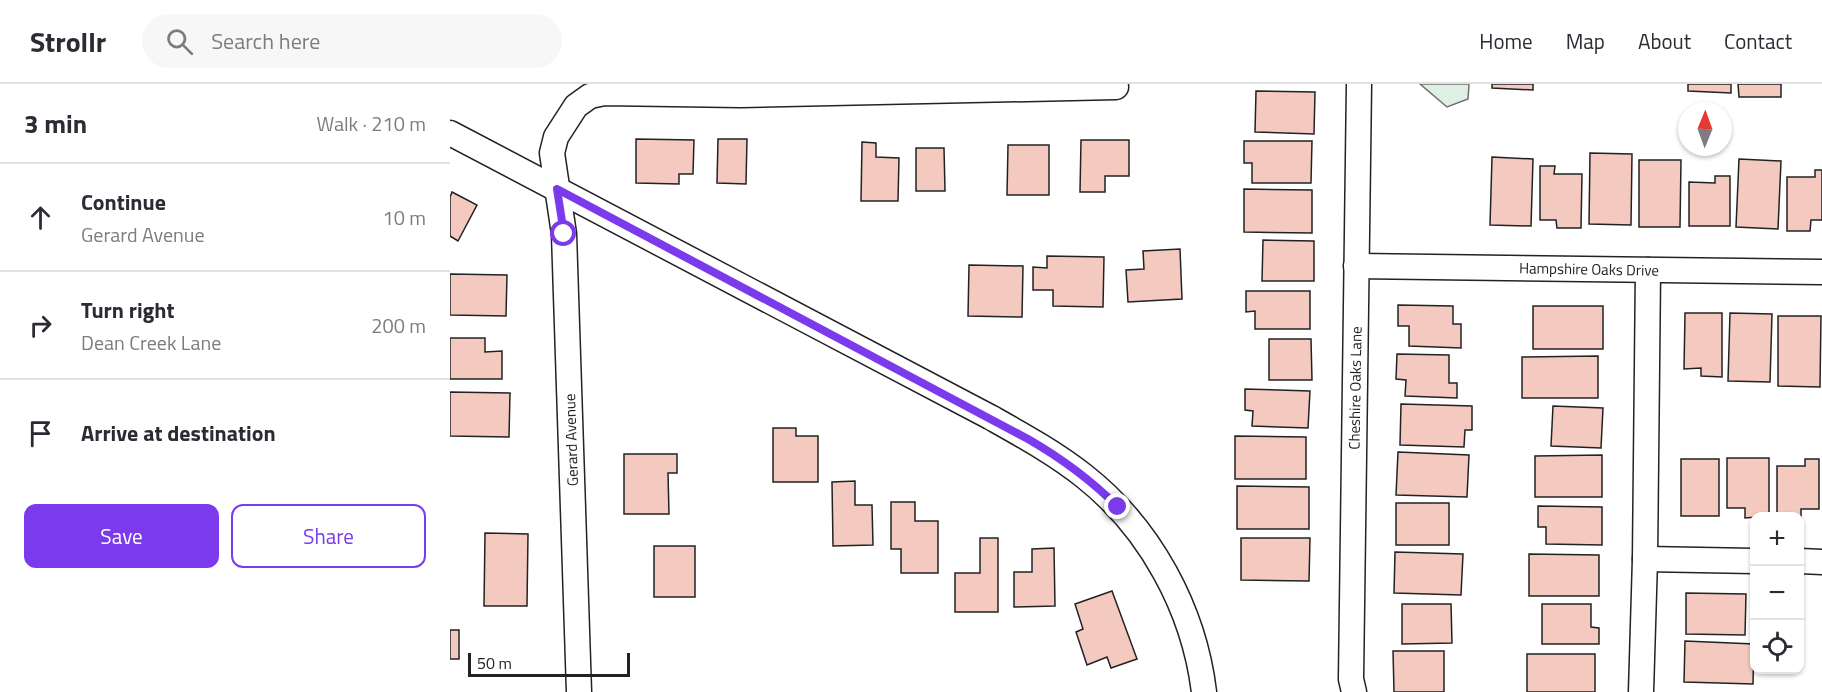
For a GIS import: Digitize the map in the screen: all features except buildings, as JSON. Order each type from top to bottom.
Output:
[{"type":"street","name":"Cheshire Oaks Lane","points":[[1354,692],[1351,679],[1359,84]]},
{"type":"street","name":"Gerard Avenue","points":[[579,692],[564,234],[552,153],[556,137],[576,106],[590,96],[604,93],[741,95],[1116,87]]},
{"type":"street","points":[[450,133],[990,417],[1049,451],[1084,476],[1132,522],[1169,579],[1188,624],[1199,662],[1204,692]]},
{"type":"street","name":"Hampshire Oaks Drive","points":[[1356,266],[1822,272]]},
{"type":"street","points":[[1641,692],[1648,270]]},
{"type":"street","points":[[1645,559],[1750,561]]},
{"type":"street","points":[[1804,561],[1822,561]]},
{"type":"green space","points":[[1420,84],[1469,84],[1468,99],[1447,107]]},
{"type":"route","points":[[564,234],[557,189],[990,417],[1068,463],[1118,507]]}]
